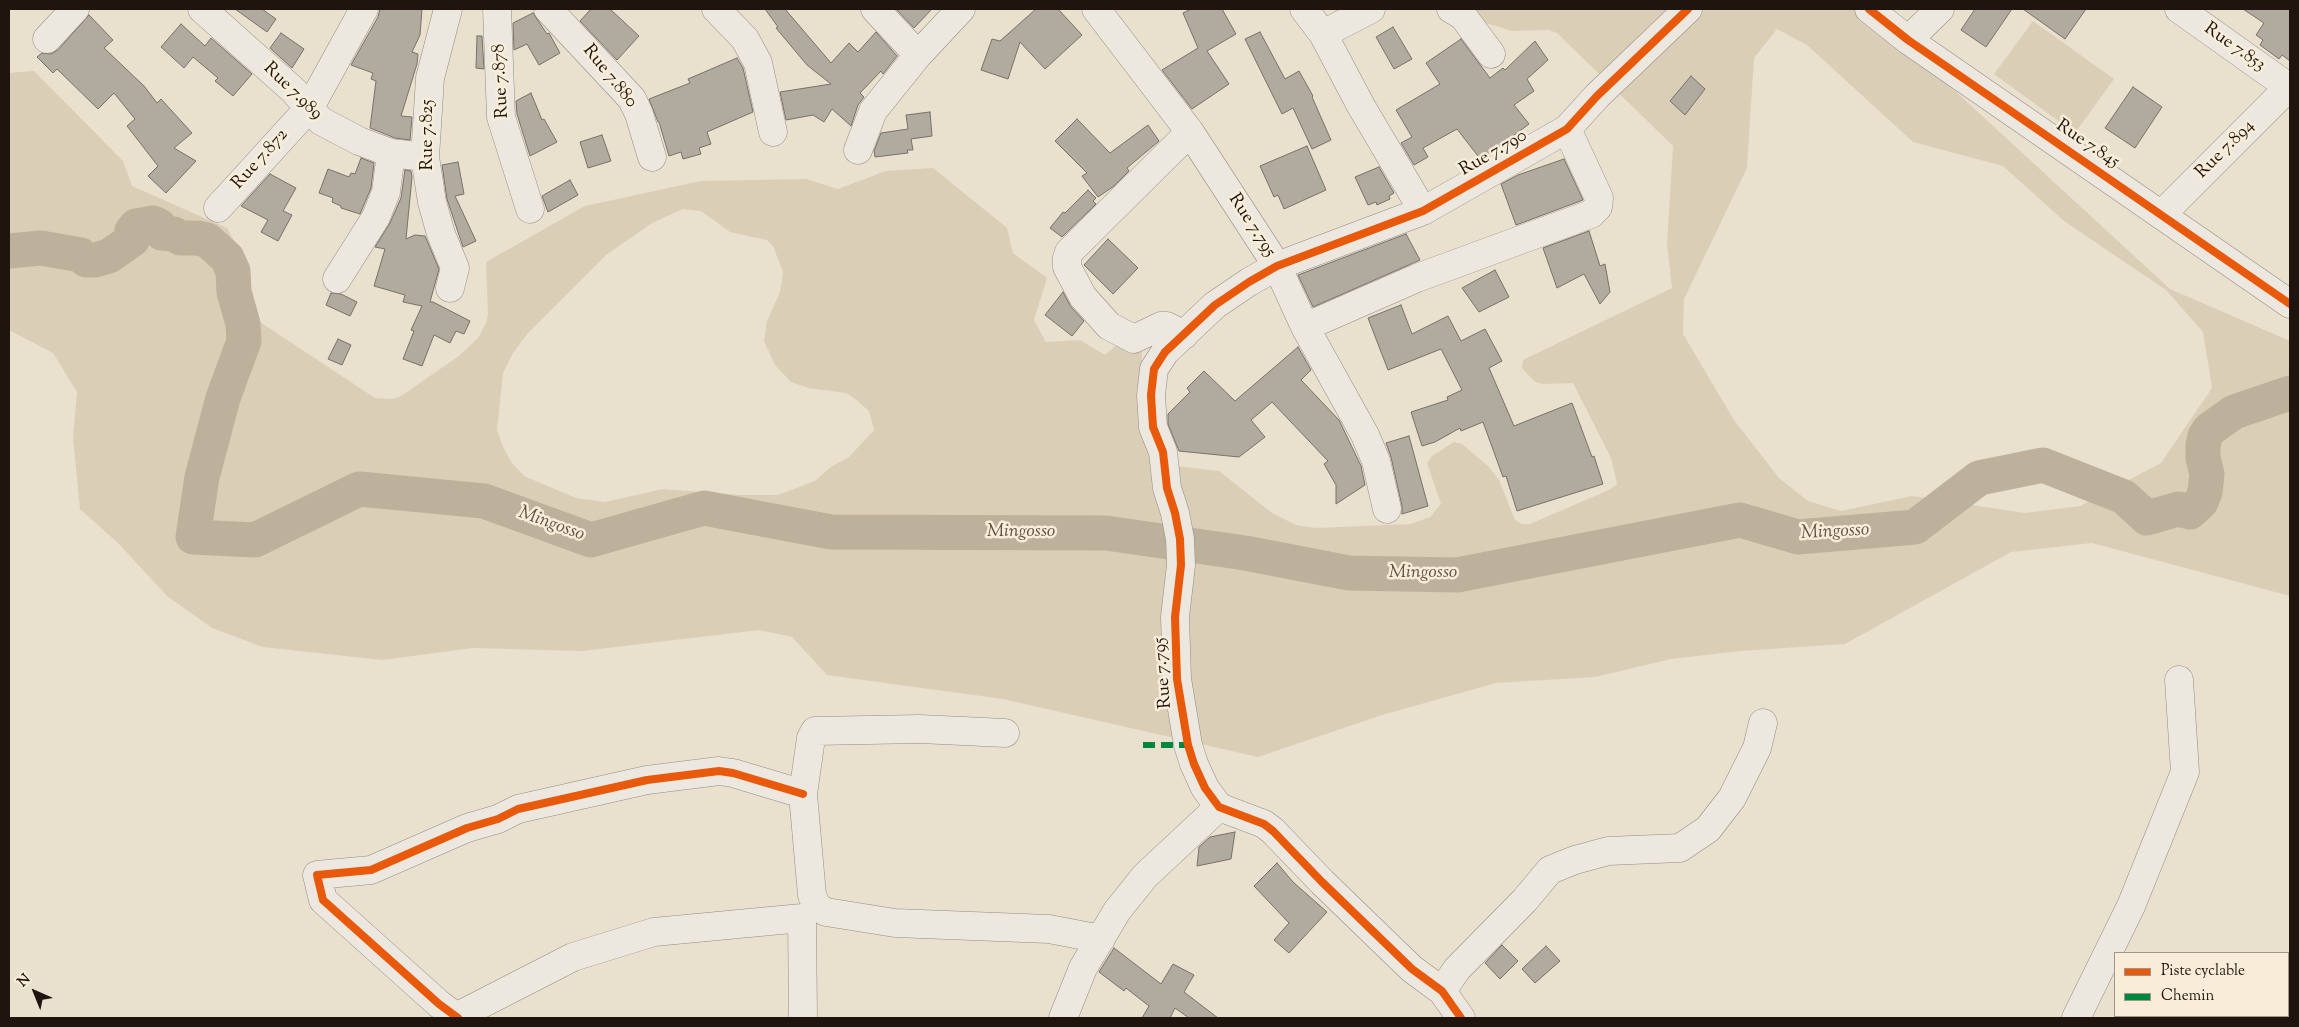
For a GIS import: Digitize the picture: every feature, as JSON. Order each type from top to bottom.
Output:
[{"type":"street","points":[[47,39],[76,9]]},
{"type":"street","name":"Rue 7.989","points":[[202,9],[293,90],[322,121],[359,141],[391,153],[425,157]]},
{"type":"street","name":"Rue 7.872","points":[[218,208],[310,107],[364,9]]},
{"type":"street","name":"Rue 7.825","points":[[448,9],[430,78],[425,157],[434,210],[441,234],[455,268],[450,288]]},
{"type":"street","name":"Rue 7.878","points":[[497,9],[501,117],[530,209]]},
{"type":"street","name":"Rue 7.880","points":[[548,9],[632,99],[639,114],[652,157]]},
{"type":"street","points":[[716,9],[745,38],[758,63],[773,132]]},
{"type":"street","points":[[875,9],[918,55]]},
{"type":"street","points":[[858,150],[873,111],[918,55],[961,9]]},
{"type":"street","name":"Rue 7.795","points":[[1096,9],[1190,132],[1277,266],[1214,305],[1165,352],[1154,369],[1151,395],[1153,427],[1163,452],[1168,488],[1180,539],[1181,565],[1175,618],[1176,679],[1188,745],[1205,788],[1219,808]]},
{"type":"street","points":[[1304,9],[1324,34],[1361,106],[1423,212]]},
{"type":"street","points":[[1324,34],[1371,9]]},
{"type":"street","points":[[1451,9],[1462,16],[1491,54]]},
{"type":"street","name":"Rue 7.790","points":[[1277,266],[1423,212],[1567,129],[1597,96],[1688,9]]},
{"type":"street","name":"Rue 7.845","points":[[1869,9],[1908,40],[2290,304]]},
{"type":"street","points":[[1908,40],[1940,9]]},
{"type":"street","name":"Rue 7.853","points":[[2179,9],[2290,87]]},
{"type":"street","name":"Rue 7.894","points":[[2162,214],[2290,87]]},
{"type":"street","points":[[1305,327],[1417,278],[1591,214],[1598,207],[1599,198],[1567,129]]},
{"type":"street","points":[[1184,335],[1167,326],[1161,326],[1139,338],[1130,338],[1109,326],[1082,296],[1067,268],[1067,258],[1069,252],[1190,132]]},
{"type":"street","points":[[337,279],[376,217],[386,192],[391,153]]},
{"type":"street","points":[[1277,266],[1305,327],[1365,435],[1376,461],[1387,508]]},
{"type":"street","points":[[2076,1018],[2131,906],[2185,772],[2179,680]]},
{"type":"street","points":[[1442,991],[1457,969],[1524,901],[1550,870],[1575,860],[1608,851],[1680,848],[1708,829],[1732,798],[1757,748],[1763,724]]},
{"type":"street","points":[[1005,733],[920,729],[815,731],[811,738],[803,794],[812,895],[817,906],[826,912],[895,923],[1049,929],[1101,938]]},
{"type":"street","points":[[803,794],[733,773],[719,771],[647,780],[518,809],[498,820],[466,828],[371,870],[317,876],[323,900],[457,1018],[574,957],[654,932],[802,918],[803,1018]]},
{"type":"street","points":[[1063,1018],[1083,968],[1117,911],[1145,876],[1219,808],[1264,824],[1273,831],[1322,882],[1406,963],[1442,991],[1461,1018]]},
{"type":"shaded area","points":[[1462,9],[1885,9],[1908,40],[1954,90],[2170,289],[2290,341],[2290,596],[2092,543],[2011,552],[1845,644],[1740,651],[1671,659],[1595,677],[1496,683],[1382,715],[1258,757],[1003,699],[827,675],[792,637],[759,630],[582,651],[473,648],[382,660],[263,647],[212,628],[167,596],[118,543],[80,509],[73,438],[77,392],[53,353],[9,330],[9,73],[34,71],[123,161],[132,186],[227,228],[248,266],[245,303],[254,318],[375,398],[392,399],[401,396],[459,356],[478,338],[486,323],[488,314],[486,262],[585,206],[701,181],[806,179],[838,189],[886,171],[933,168],[1007,228],[1013,253],[1047,278],[1034,320],[1046,342],[1080,340],[1105,355],[1126,337],[1142,345],[1141,414],[1160,464],[1219,471],[1272,513],[1296,525],[1316,528],[1411,524],[1430,517],[1441,504],[1427,463],[1432,456],[1454,442],[1462,444],[1488,466],[1499,480],[1515,520],[1522,524],[1530,524],[1611,489],[1617,484],[1611,458],[1573,383],[1543,384],[1534,381],[1522,368],[1523,360],[1672,288],[1667,244],[1673,146],[1557,33],[1549,30],[1512,31],[1486,23]],"holes":[[[1777,29],[1807,45],[1913,142],[2003,166],[2064,221],[2166,290],[2203,332],[2212,388],[2161,463],[2080,506],[2025,513],[1912,496],[1841,511],[1808,501],[1779,478],[1734,420],[1683,334],[1684,299],[1747,168],[1754,58]],[[683,209],[701,211],[730,232],[767,240],[773,246],[783,272],[780,292],[767,321],[764,341],[775,365],[791,382],[808,388],[846,393],[854,398],[869,411],[874,430],[849,457],[831,467],[815,481],[778,495],[741,495],[663,489],[605,502],[576,498],[524,476],[512,463],[503,447],[497,430],[503,373],[513,353],[528,333],[606,255],[652,223]]]},
{"type":"shaded area","points":[[2033,21],[2114,79],[2075,133],[1994,74]]},
{"type":"building","points":[[235,9],[262,9],[276,19],[267,32]]},
{"type":"building","points":[[380,9],[422,9],[420,35],[412,52],[418,54],[417,64],[401,116],[412,117],[410,140],[395,138],[370,128],[376,81],[371,79],[373,73],[351,65],[378,17]]},
{"type":"building","points":[[591,9],[610,9],[639,36],[617,60],[580,21]]},
{"type":"building","points":[[765,9],[785,9],[831,63],[849,43],[858,52],[876,32],[897,56],[883,74],[881,71],[860,93],[864,97],[858,105],[851,126],[832,109],[824,122],[813,115],[786,120],[780,92],[831,84],[807,65],[776,28],[778,27]]},
{"type":"building","points":[[896,9],[932,9],[914,28]]},
{"type":"building","points":[[1036,9],[1058,9],[1082,35],[1045,69],[1020,42],[1008,79],[981,70],[992,39],[1000,41]]},
{"type":"building","points":[[1191,9],[1222,9],[1236,34],[1207,51],[1229,84],[1192,109],[1162,70],[1198,48],[1183,13]]},
{"type":"building","points":[[1975,9],[2012,9],[1986,47],[1961,30]]},
{"type":"building","points":[[2023,9],[2086,9],[2065,39]]},
{"type":"building","points":[[2243,9],[2290,9],[2290,61],[2282,55],[2279,59],[2260,45],[2263,40],[2256,35],[2264,23]]},
{"type":"building","points":[[533,13],[547,34],[549,33],[560,53],[539,65],[527,44],[514,50],[513,23]]},
{"type":"building","points":[[89,15],[113,40],[104,48],[144,86],[157,103],[161,99],[192,133],[174,148],[196,161],[166,193],[148,176],[158,166],[127,126],[135,119],[114,93],[98,109],[57,69],[53,73],[37,57],[42,53],[51,54],[58,50]]},
{"type":"building","points":[[181,24],[205,46],[211,38],[252,74],[233,96],[215,81],[218,78],[193,57],[184,68],[161,47]]},
{"type":"building","points":[[1393,27],[1412,59],[1394,69],[1376,37]]},
{"type":"building","points":[[1260,32],[1285,79],[1299,71],[1313,96],[1331,140],[1312,149],[1293,108],[1282,114],[1245,39]]},
{"type":"building","points":[[281,33],[304,49],[292,68],[270,48]]},
{"type":"building","points":[[477,36],[482,36],[484,69],[476,68]]},
{"type":"building","points":[[1461,39],[1490,78],[1503,68],[1505,70],[1535,41],[1548,60],[1527,79],[1534,91],[1514,105],[1529,124],[1481,160],[1457,129],[1423,148],[1428,157],[1414,165],[1401,143],[1412,137],[1396,110],[1440,84],[1426,63]]},
{"type":"building","points":[[737,58],[743,68],[753,112],[707,132],[711,144],[699,148],[701,154],[683,159],[681,152],[669,156],[659,122],[649,99],[690,83],[688,79]]},
{"type":"building","points":[[1691,76],[1705,89],[1685,115],[1670,101]]},
{"type":"building","points":[[2133,87],[2162,107],[2135,148],[2105,128]]},
{"type":"building","points":[[531,93],[542,120],[544,119],[557,142],[530,156],[517,114],[516,101]]},
{"type":"building","points":[[930,112],[932,136],[911,139],[913,150],[907,150],[908,153],[875,157],[874,151],[881,133],[908,129],[906,115]]},
{"type":"building","points":[[1077,119],[1110,153],[1148,125],[1159,141],[1127,168],[1129,171],[1114,186],[1098,197],[1082,176],[1087,173],[1055,141]]},
{"type":"building","points":[[602,135],[611,161],[588,168],[580,142]]},
{"type":"building","points":[[1307,146],[1326,190],[1284,209],[1278,195],[1274,197],[1260,166]]},
{"type":"building","points":[[361,158],[374,163],[371,188],[360,214],[341,208],[341,206],[332,202],[333,198],[319,193],[328,169],[349,177],[351,173],[355,174]]},
{"type":"building","points":[[1564,159],[1583,200],[1516,225],[1501,184],[1518,175]]},
{"type":"building","points":[[458,162],[464,194],[455,196],[476,241],[463,247],[447,199],[442,165]]},
{"type":"building","points":[[1379,167],[1394,193],[1389,196],[1390,199],[1377,205],[1376,202],[1368,205],[1355,177]]},
{"type":"building","points":[[405,170],[411,171],[412,177],[406,239],[415,235],[425,236],[439,269],[430,302],[470,321],[464,334],[456,331],[450,343],[434,335],[422,366],[403,359],[414,331],[411,330],[422,306],[403,302],[405,295],[374,286],[385,249],[375,247],[390,223],[401,198]]},
{"type":"building","points":[[270,174],[296,188],[283,211],[292,215],[278,241],[261,232],[268,220],[241,206]]},
{"type":"building","points":[[570,180],[578,195],[548,212],[542,196]]},
{"type":"building","points":[[1088,190],[1096,198],[1093,201],[1096,204],[1062,237],[1050,228],[1063,212],[1065,213]]},
{"type":"building","points":[[1589,231],[1600,266],[1605,264],[1610,292],[1600,304],[1584,274],[1557,288],[1543,248]]},
{"type":"building","points":[[1406,234],[1420,260],[1313,307],[1298,275]]},
{"type":"building","points":[[1108,239],[1138,268],[1113,294],[1084,265]]},
{"type":"building","points":[[1495,270],[1509,297],[1479,312],[1462,288]]},
{"type":"building","points":[[1063,292],[1071,307],[1084,321],[1072,336],[1045,315]]},
{"type":"building","points":[[331,293],[341,294],[357,302],[350,316],[326,305]]},
{"type":"building","points":[[1401,305],[1412,334],[1448,316],[1461,341],[1485,329],[1502,361],[1489,368],[1514,426],[1572,403],[1592,457],[1594,456],[1603,484],[1517,511],[1506,476],[1503,477],[1483,422],[1461,431],[1460,428],[1435,442],[1422,446],[1411,412],[1448,400],[1447,397],[1462,390],[1441,349],[1388,370],[1368,318]]},
{"type":"building","points":[[338,339],[351,345],[342,365],[328,359]]},
{"type":"building","points":[[1298,347],[1311,370],[1301,380],[1339,420],[1361,466],[1365,485],[1336,504],[1336,485],[1324,464],[1328,461],[1272,402],[1251,420],[1265,437],[1239,457],[1179,451],[1168,424],[1168,414],[1190,392],[1187,388],[1204,371],[1235,401]]},
{"type":"building","points":[[1409,436],[1428,506],[1402,514],[1402,506],[1391,457],[1386,443]]},
{"type":"building","points":[[1235,832],[1231,859],[1197,866],[1199,847],[1210,837]]},
{"type":"building","points":[[1277,863],[1293,882],[1327,912],[1289,953],[1274,940],[1289,923],[1254,886]]},
{"type":"building","points":[[1502,945],[1518,961],[1500,979],[1485,963]]},
{"type":"building","points":[[1546,946],[1560,961],[1535,983],[1522,969]]},
{"type":"building","points":[[1114,948],[1161,984],[1173,964],[1194,975],[1184,992],[1218,1018],[1189,1018],[1175,1008],[1170,1018],[1142,1018],[1149,1006],[1126,988],[1124,991],[1099,972]]},
{"type":"waterway","name":"Mingosso","points":[[9,251],[41,248],[81,255],[86,260],[95,260],[109,256],[132,240],[134,237],[132,231],[136,226],[153,223],[159,226],[162,233],[174,234],[180,238],[207,240],[227,258],[233,271],[234,292],[243,324],[244,341],[223,398],[202,477],[193,537],[255,540],[359,489],[484,501],[591,540],[704,508],[831,532],[1106,533],[1245,553],[1349,573],[1457,575],[1740,520],[1798,537],[1915,527],[1979,478],[2043,465],[2124,497],[2147,518],[2178,509],[2190,512],[2201,502],[2205,492],[2207,474],[2203,458],[2203,446],[2205,436],[2210,429],[2234,412],[2290,393]]},
{"type":"marked path","points":[[1143,745],[1188,745]]},
{"type":"cycle path","points":[[1461,1018],[1442,991],[1412,969],[1322,882],[1273,831],[1264,824],[1219,807],[1205,788],[1188,745],[1177,679],[1175,617],[1181,565],[1180,539],[1175,513],[1167,488],[1163,452],[1153,427],[1151,395],[1154,369],[1165,352],[1215,305],[1249,282],[1277,266],[1423,211],[1567,129],[1597,96],[1688,9]]},
{"type":"cycle path","points":[[1869,9],[1908,40],[2290,304]]},
{"type":"cycle path","points":[[458,1018],[439,1004],[323,900],[317,875],[371,870],[467,828],[498,819],[518,809],[647,780],[719,771],[733,773],[803,794]]}]
